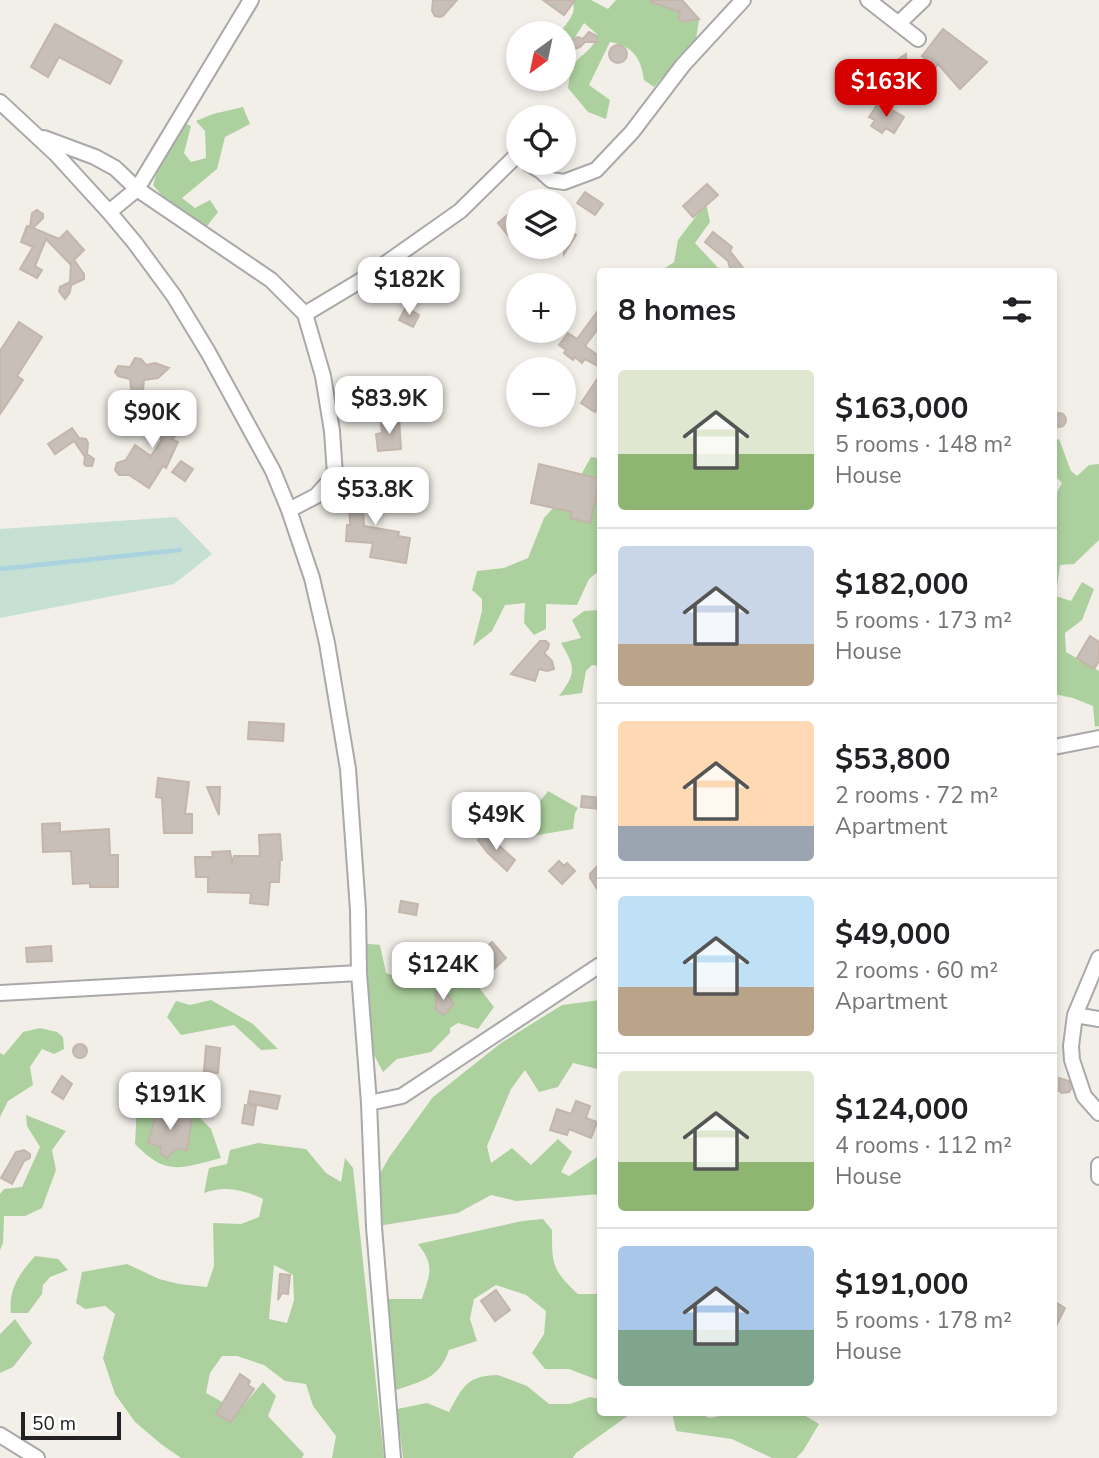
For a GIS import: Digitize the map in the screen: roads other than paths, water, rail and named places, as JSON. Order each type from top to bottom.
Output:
[{"type":"street","points":[[109,212],[137,189],[251,0]]},
{"type":"street","points":[[544,175],[551,180],[564,182],[596,170],[632,132],[683,65],[743,0]]},
{"type":"street","points":[[868,0],[918,39]]},
{"type":"street","points":[[899,23],[923,0]]},
{"type":"street","points":[[0,102],[37,136],[109,212],[174,296],[273,471],[312,578],[327,642],[345,744],[358,910],[359,973],[369,1103],[374,1227],[393,1458]]},
{"type":"street","points":[[37,136],[115,168],[137,189],[271,280],[305,314],[323,376],[332,431],[335,475],[316,496],[289,510]]},
{"type":"street","points":[[305,314],[365,278],[460,211],[506,166]]},
{"type":"street","points":[[1057,746],[1099,738]]},
{"type":"street","points":[[1099,958],[1074,1015],[1072,1060],[1084,1096],[1099,1113]]},
{"type":"street","points":[[369,1103],[401,1096],[597,967]]},
{"type":"street","points":[[0,993],[359,973]]},
{"type":"street","points":[[1074,1015],[1099,1019]]},
{"type":"street","points":[[1099,1165],[1099,1177]]},
{"type":"street","points":[[0,1435],[37,1458]]},
{"type":"waterway","points":[[0,569],[180,550]]}]
